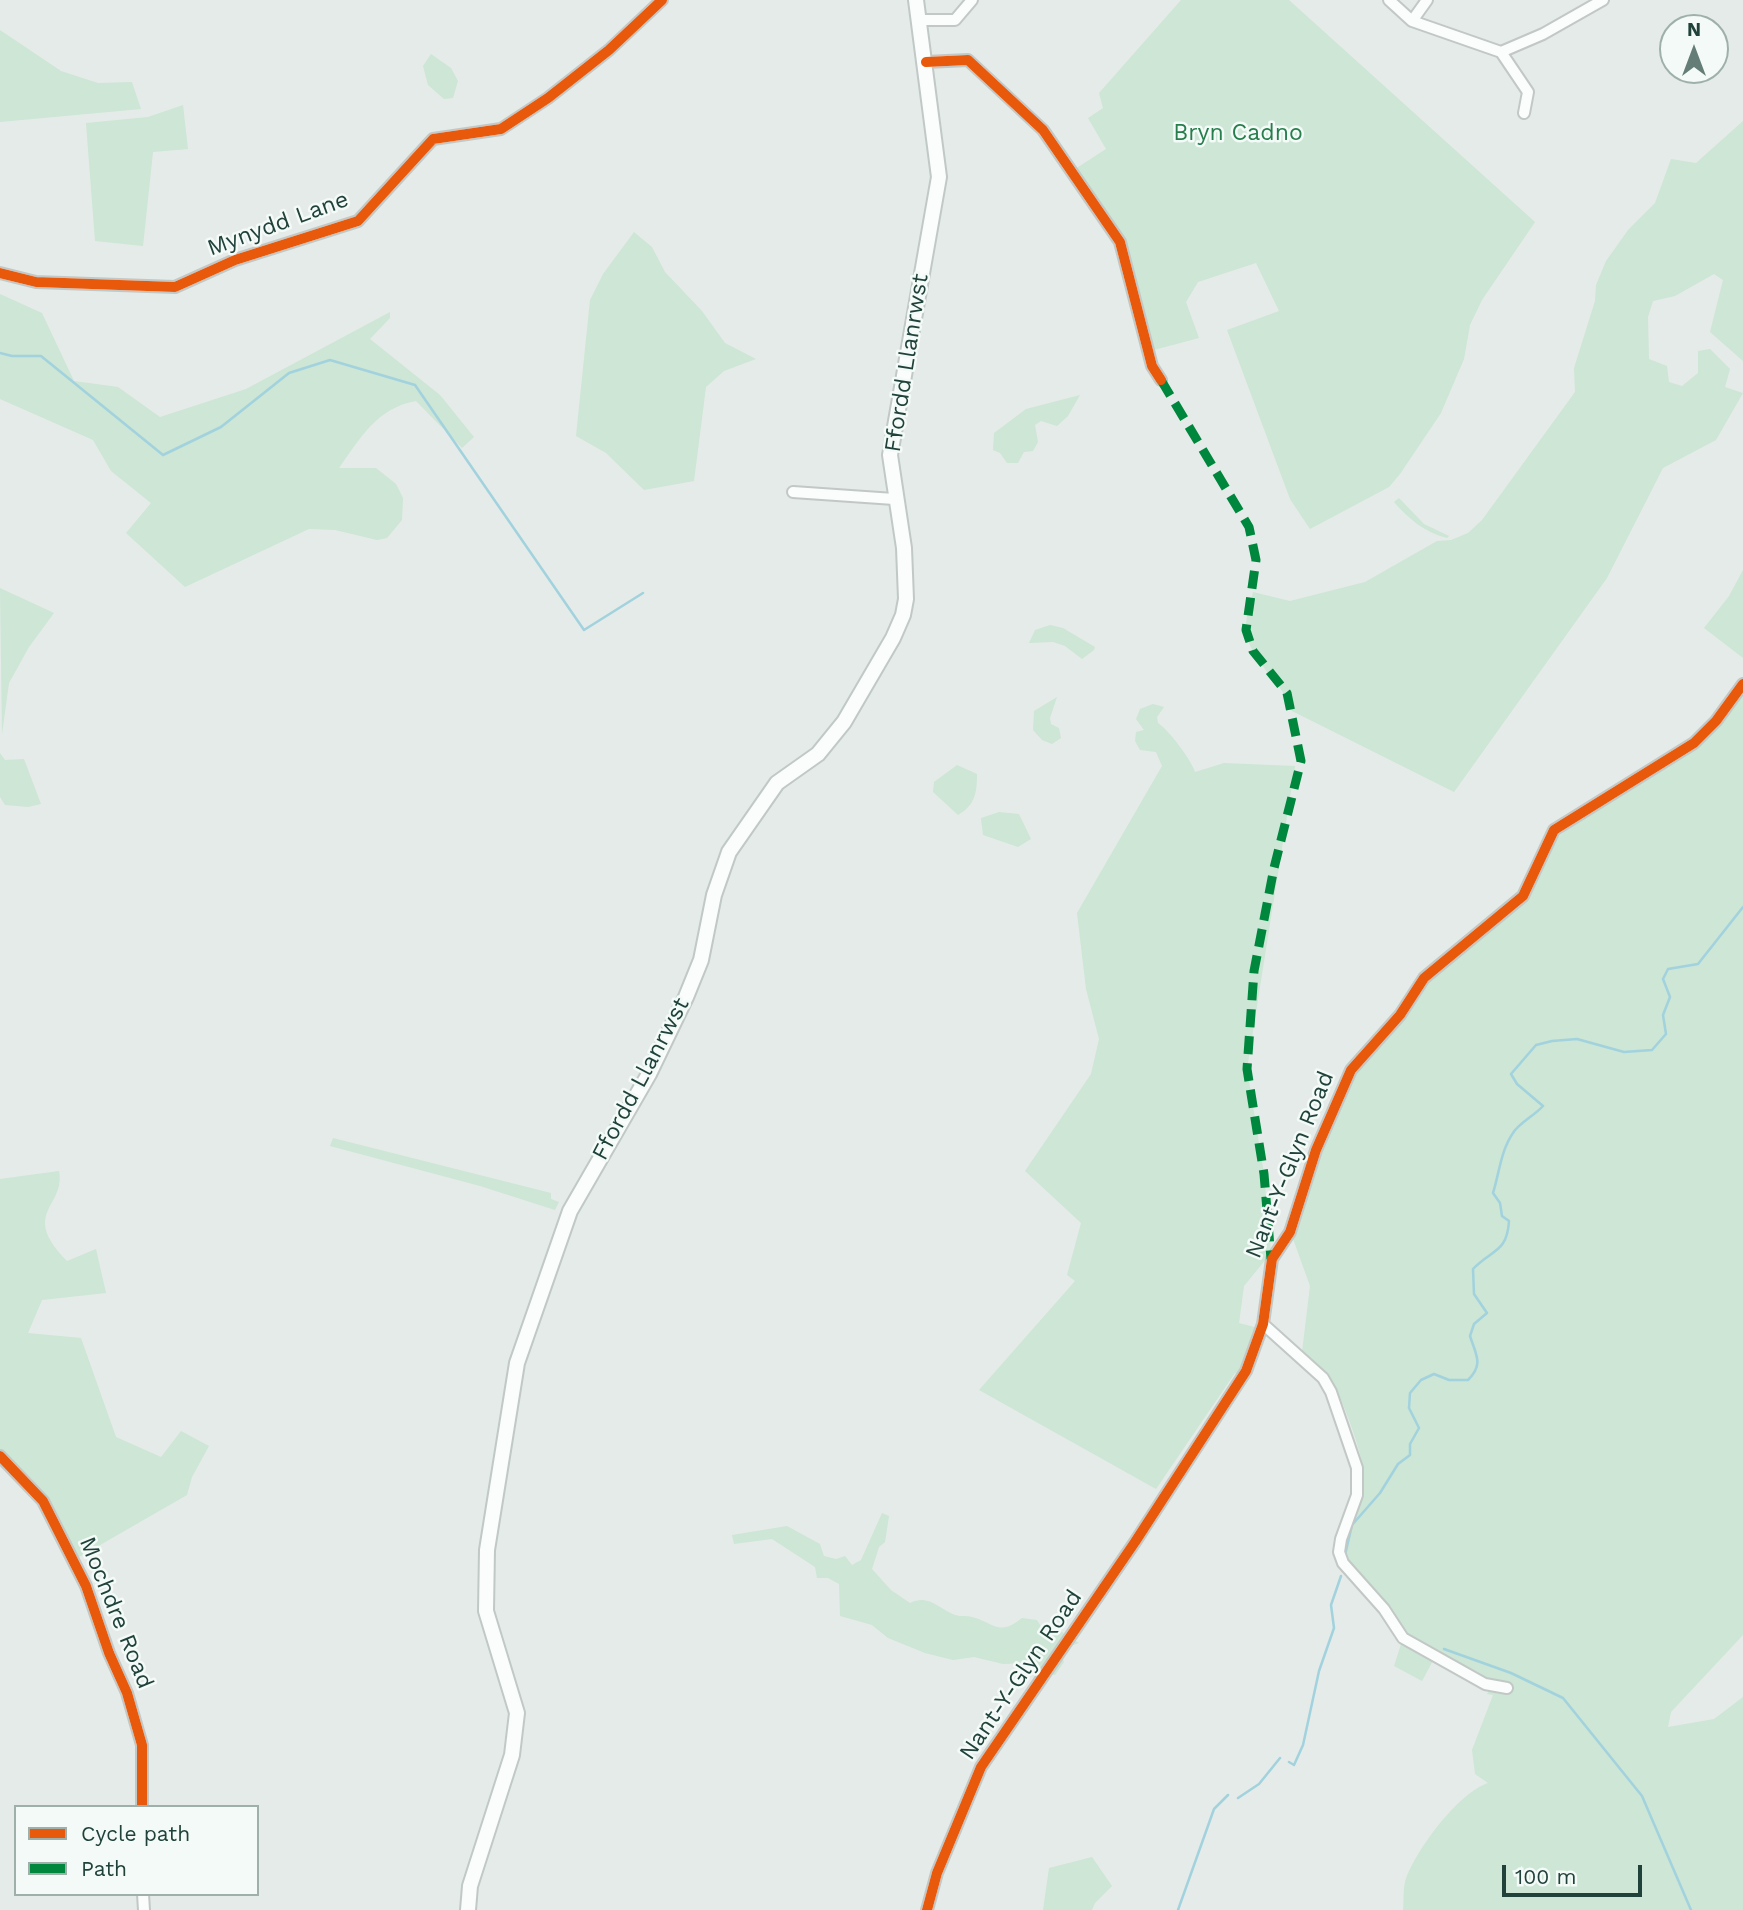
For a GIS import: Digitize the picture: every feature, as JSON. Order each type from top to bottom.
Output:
[{"type":"main road","name":"Ffordd Llanrwst","points":[[468,1910],[470,1886],[512,1755],[517,1713],[486,1611],[487,1550],[517,1363],[570,1211],[649,1074],[686,997],[701,960],[715,895],[729,852],[777,783],[818,754],[833,737],[893,638],[905,599],[904,548],[894,499],[890,455],[939,177],[916,0]]},
{"type":"street","name":"Mynydd Lane","points":[[0,273],[36,282],[175,286],[234,260],[358,221],[433,139],[501,129],[548,99],[587,68],[662,0]]},
{"type":"street","points":[[920,20],[955,20],[972,0]]},
{"type":"street","points":[[1389,0],[1412,21],[1501,52],[1528,92],[1524,113]]},
{"type":"street","points":[[1412,21],[1427,0]]},
{"type":"street","points":[[1501,52],[1543,34],[1603,0]]},
{"type":"street","points":[[926,62],[968,61],[1043,130],[1120,242],[1152,366],[1161,380]]},
{"type":"street","points":[[793,492],[894,499]]},
{"type":"street","name":"Nant-Y-Glyn Road","points":[[927,1910],[937,1873],[981,1767],[1135,1542],[1246,1371],[1264,1324],[1272,1259],[1290,1232],[1316,1150],[1351,1070],[1400,1015],[1424,978],[1522,896],[1554,830],[1694,743],[1716,721],[1743,684]]},
{"type":"street","points":[[1264,1324],[1322,1378],[1331,1392],[1353,1455],[1357,1468],[1357,1495],[1341,1539],[1339,1552],[1343,1563],[1384,1609],[1403,1638],[1491,1688],[1507,1688]]},
{"type":"street","name":"Mochdre Road","points":[[0,1456],[43,1501],[86,1586],[127,1693],[142,1745],[142,1805]]},
{"type":"green space","name":"Bryn Cadno","points":[[1181,0],[1289,0],[1535,222],[1482,300],[1470,325],[1464,359],[1441,413],[1400,474],[1389,487],[1310,529],[1290,499],[1227,330],[1279,311],[1256,263],[1198,282],[1186,302],[1199,338],[1150,351],[1120,242],[1072,171],[1106,149],[1088,118],[1103,108],[1099,93]]},
{"type":"green space","points":[[0,30],[61,71],[98,83],[132,82],[141,109],[0,122]]},
{"type":"green space","points":[[431,54],[451,68],[458,81],[453,98],[444,99],[428,85],[423,66]]},
{"type":"green space","points":[[183,105],[188,149],[153,152],[143,246],[95,241],[86,123],[148,117]]},
{"type":"green space","points":[[1743,121],[1743,361],[1710,332],[1723,280],[1714,274],[1675,296],[1653,301],[1648,317],[1649,359],[1667,366],[1669,382],[1682,386],[1698,373],[1698,351],[1710,349],[1730,369],[1725,387],[1743,393],[1716,440],[1663,468],[1607,578],[1454,792],[1292,711],[1282,691],[1253,652],[1249,641],[1246,625],[1253,592],[1290,601],[1365,582],[1437,541],[1451,540],[1468,533],[1482,520],[1575,392],[1574,368],[1595,301],[1596,285],[1606,261],[1628,230],[1655,203],[1671,159],[1696,163]]},
{"type":"green space","points":[[634,232],[652,247],[665,272],[702,311],[725,343],[756,359],[724,371],[706,387],[694,481],[644,490],[606,453],[576,436],[590,300],[603,274]]},
{"type":"green space","points":[[0,294],[42,313],[74,381],[118,387],[160,417],[246,389],[390,312],[390,318],[370,339],[440,395],[474,437],[462,448],[416,401],[391,410],[371,426],[339,468],[376,468],[396,484],[403,498],[402,520],[387,538],[377,540],[335,530],[309,529],[185,587],[126,533],[151,503],[111,471],[93,440],[0,399]]},
{"type":"green space","points":[[1080,395],[1068,416],[1057,426],[1041,421],[1035,425],[1038,442],[1033,451],[1024,452],[1018,463],[1007,463],[1000,453],[993,450],[994,433],[1026,409]]},
{"type":"green space","points":[[1399,498],[1424,524],[1449,536],[1447,538],[1431,532],[1418,524],[1394,502]]},
{"type":"green space","points":[[1743,570],[1743,658],[1704,628],[1729,596]]},
{"type":"green space","points":[[0,588],[54,613],[29,647],[9,683],[2,734]]},
{"type":"green space","points":[[1050,625],[1063,628],[1095,647],[1094,650],[1082,659],[1065,646],[1053,642],[1029,643],[1035,630]]},
{"type":"green space","points":[[1743,692],[1743,1635],[1671,1712],[1668,1727],[1714,1719],[1743,1697],[1743,1910],[1403,1910],[1405,1882],[1427,1840],[1464,1798],[1488,1783],[1475,1774],[1472,1750],[1493,1695],[1487,1694],[1491,1688],[1436,1655],[1422,1681],[1394,1666],[1403,1638],[1339,1552],[1361,1499],[1364,1472],[1353,1431],[1333,1383],[1319,1366],[1302,1352],[1310,1286],[1292,1236],[1322,1146],[1353,1075],[1427,981],[1533,886],[1556,838],[1610,799],[1683,758],[1704,742]]},
{"type":"green space","points":[[1057,697],[1050,718],[1051,724],[1059,728],[1061,738],[1052,744],[1042,740],[1033,730],[1034,711]]},
{"type":"green space","points":[[1153,704],[1164,707],[1157,717],[1158,723],[1179,746],[1195,772],[1224,763],[1295,766],[1247,1069],[1264,1174],[1271,1253],[1244,1286],[1239,1323],[1262,1329],[1242,1377],[1235,1373],[1156,1489],[979,1390],[1075,1281],[1067,1275],[1081,1223],[1025,1171],[1091,1074],[1099,1039],[1086,989],[1077,913],[1162,766],[1156,752],[1140,750],[1135,741],[1136,732],[1144,730],[1136,719],[1140,709]]},
{"type":"green space","points":[[0,753],[5,760],[24,759],[41,804],[28,807],[5,805],[0,797]]},
{"type":"green space","points":[[957,765],[977,774],[974,798],[958,815],[933,792],[934,782]]},
{"type":"green space","points":[[999,812],[1019,814],[1031,839],[1018,847],[983,835],[981,818]]},
{"type":"green space","points":[[333,1138],[551,1193],[551,1199],[559,1202],[555,1210],[480,1186],[330,1146]]},
{"type":"green space","points":[[59,1171],[59,1183],[45,1220],[46,1231],[53,1245],[67,1261],[96,1249],[106,1293],[42,1300],[28,1333],[81,1338],[116,1437],[161,1457],[181,1431],[209,1446],[192,1477],[187,1495],[74,1560],[43,1501],[0,1456],[0,1179]]},
{"type":"green space","points":[[882,1513],[889,1516],[885,1542],[879,1547],[872,1569],[891,1590],[910,1603],[928,1601],[955,1615],[972,1617],[997,1627],[1007,1627],[1022,1618],[1037,1620],[1045,1633],[1059,1630],[1079,1643],[1059,1650],[1064,1662],[1055,1675],[1040,1673],[1037,1667],[1027,1663],[1003,1664],[974,1657],[953,1660],[925,1653],[888,1638],[872,1625],[840,1616],[839,1584],[828,1578],[817,1578],[815,1567],[772,1539],[734,1544],[732,1535],[787,1526],[820,1544],[824,1556],[836,1559],[845,1556],[852,1565],[861,1560]]},
{"type":"green space","points":[[1092,1857],[1112,1886],[1095,1903],[1092,1910],[1043,1910],[1049,1868]]},
{"type":"waterway","points":[[0,353],[12,356],[41,356],[163,455],[221,427],[289,373],[330,360],[415,385],[584,630],[643,593]]},
{"type":"waterway","points":[[1345,1555],[1352,1525],[1380,1493],[1398,1464],[1410,1455],[1410,1444],[1419,1428],[1409,1408],[1410,1393],[1421,1380],[1434,1374],[1449,1380],[1468,1380],[1476,1369],[1477,1359],[1470,1336],[1474,1324],[1487,1313],[1474,1294],[1473,1269],[1502,1245],[1508,1231],[1509,1221],[1502,1216],[1500,1203],[1493,1193],[1509,1140],[1516,1129],[1543,1106],[1517,1084],[1511,1074],[1536,1045],[1552,1041],[1577,1039],[1624,1052],[1652,1050],[1666,1034],[1663,1015],[1670,997],[1663,979],[1668,969],[1698,964],[1743,907]]},
{"type":"waterway","points":[[1289,1762],[1294,1765],[1303,1745],[1319,1671],[1334,1628],[1331,1605],[1341,1576]]},
{"type":"waterway","points":[[1444,1649],[1511,1673],[1563,1698],[1642,1796],[1691,1910]]},
{"type":"waterway","points":[[1238,1798],[1259,1784],[1280,1758]]},
{"type":"waterway","points":[[1178,1910],[1214,1809],[1228,1795]]},
{"type":"marked path","points":[[1161,380],[1249,527],[1256,560],[1246,630],[1253,651],[1287,693],[1301,761],[1274,868],[1254,971],[1247,1069],[1264,1174],[1271,1259]]},
{"type":"cycle path","points":[[0,273],[36,282],[175,287],[235,260],[358,221],[433,139],[501,129],[548,98],[609,50],[662,0]]},
{"type":"cycle path","points":[[926,62],[968,60],[1043,130],[1120,242],[1152,366],[1161,380]]},
{"type":"cycle path","points":[[927,1910],[937,1873],[981,1767],[1135,1542],[1246,1371],[1263,1324],[1272,1259],[1290,1232],[1316,1150],[1351,1070],[1400,1015],[1424,978],[1523,896],[1554,830],[1694,743],[1716,721],[1743,684]]},
{"type":"cycle path","points":[[0,1456],[43,1501],[86,1586],[109,1653],[127,1693],[142,1745],[142,1805]]}]
